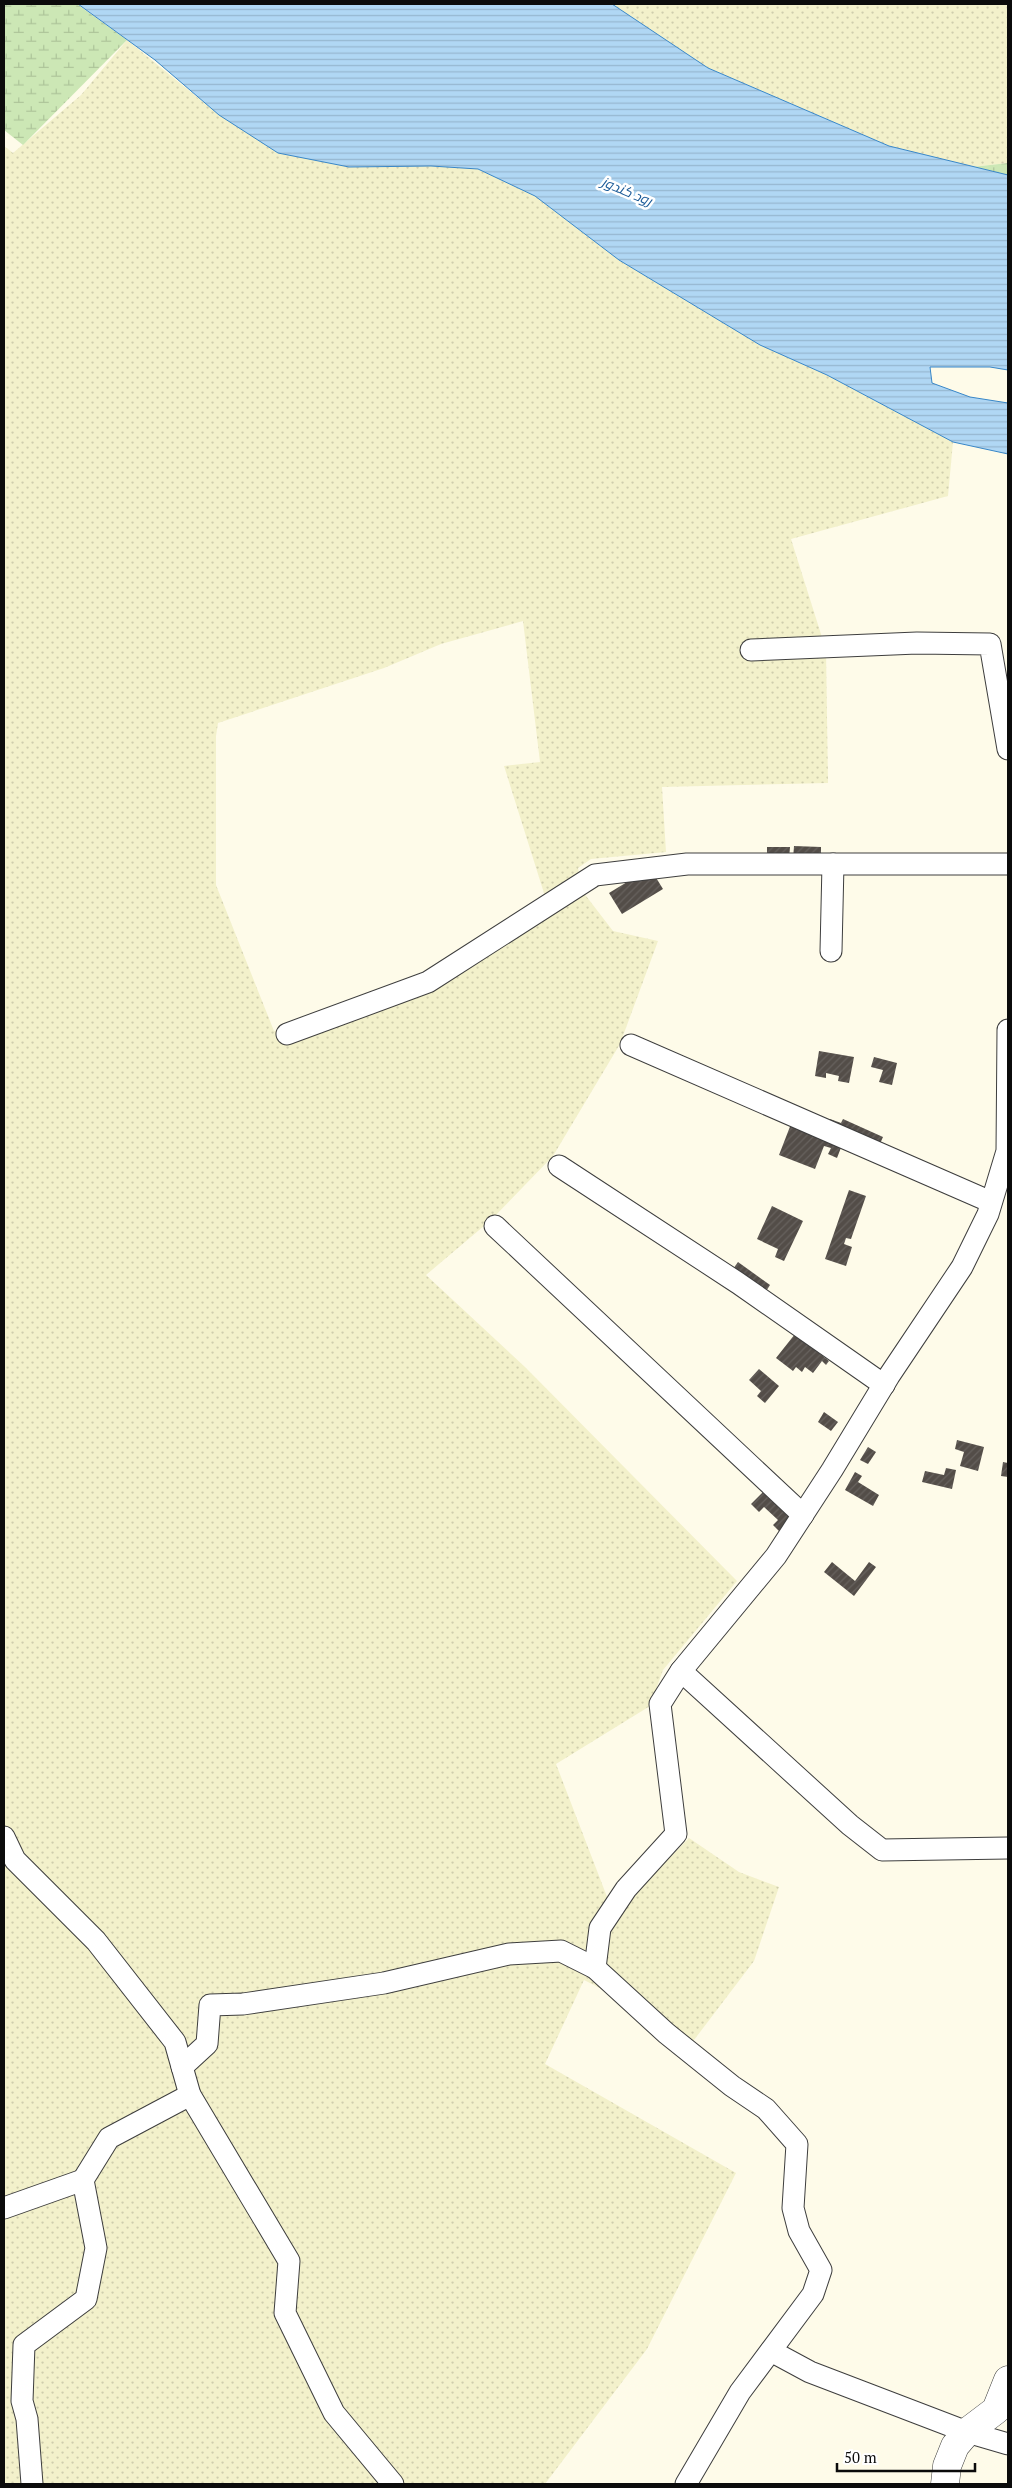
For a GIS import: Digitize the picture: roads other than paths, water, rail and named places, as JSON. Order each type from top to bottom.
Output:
[{"type":"street","points":[[751,650],[917,643],[990,644],[1008,749]]},
{"type":"street","points":[[287,1034],[428,982],[595,875],[687,864],[1008,864]]},
{"type":"street","points":[[831,951],[833,864]]},
{"type":"street","points":[[595,1968],[600,1928],[626,1889],[676,1834],[660,1704],[681,1671],[776,1556],[884,1385],[962,1267],[991,1202],[1008,1151],[1008,1030]]},
{"type":"street","points":[[631,1045],[991,1202]]},
{"type":"street","points":[[559,1166],[738,1283],[884,1385]]},
{"type":"street","points":[[495,1226],[803,1515]]},
{"type":"street","points":[[681,1671],[850,1825],[882,1850],[1008,1848]]},
{"type":"street","points":[[4,1837],[15,1860],[96,1941],[175,2042],[190,2095],[290,2260],[285,2313],[334,2413],[393,2484]]},
{"type":"street","points":[[182,2067],[207,2044],[210,2005],[243,2004],[384,1982],[509,1954],[562,1951],[595,1968],[674,2039],[732,2086],[766,2109],[797,2144],[793,2208],[799,2232],[820,2270],[813,2294],[740,2392],[686,2484]]},
{"type":"street","points":[[4,2208],[83,2180],[109,2138],[190,2095]]},
{"type":"street","points":[[32,2484],[28,2419],[22,2401],[24,2345],[86,2299],[96,2248],[83,2180]]},
{"type":"street","points":[[771,2351],[810,2372],[967,2432],[1008,2444]]},
{"type":"street","points":[[945,2484],[947,2466],[955,2446],[967,2432],[996,2410],[1008,2380]]},
{"type":"water","name":"رود کندوز","points":[[78,4],[612,4],[708,68],[889,146],[1008,175],[1008,370],[990,367],[930,367],[932,383],[970,397],[1008,403],[1008,454],[953,442],[827,375],[760,345],[619,260],[535,196],[478,169],[431,166],[349,167],[278,153],[219,115],[155,60]]}]
